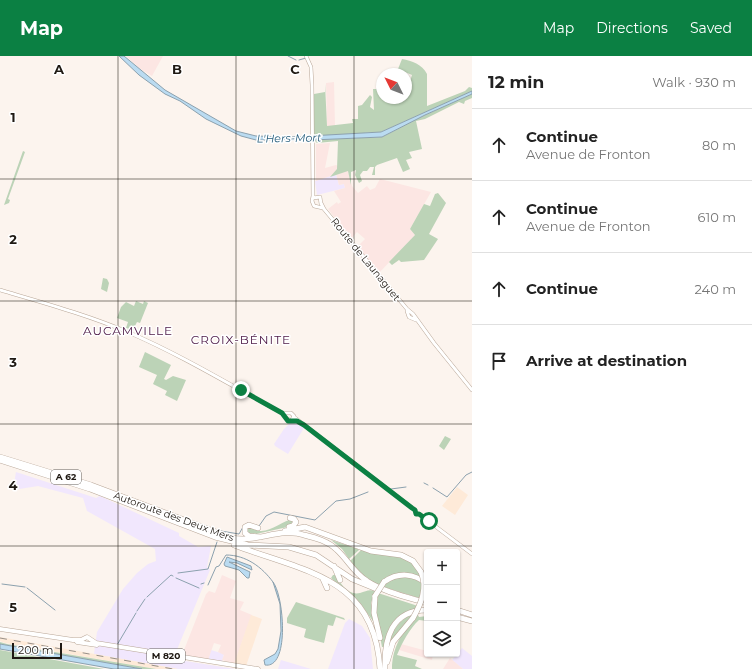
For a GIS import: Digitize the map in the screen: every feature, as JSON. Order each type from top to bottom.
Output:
[{"type":"highway","name":"Autoroute des Deux Mers","points":[[0,456],[91,485],[225,536],[242,540],[295,533],[325,542],[338,551],[356,572],[367,581],[385,590],[424,604]]},
{"type":"highway","name":"Autoroute des Deux Mers","points":[[0,460],[95,491],[215,537],[248,545],[294,548],[316,555],[334,565],[358,582],[393,595],[424,604]]},
{"type":"highway","points":[[279,533],[295,525],[295,521],[290,518]]},
{"type":"highway","points":[[258,528],[249,525],[245,527],[245,533],[249,536],[262,538]]},
{"type":"highway","points":[[269,536],[305,527],[371,550],[406,557],[416,564],[424,581],[423,594],[413,618],[394,642],[383,669]]},
{"type":"highway","points":[[215,537],[322,578],[357,603],[371,623],[378,643],[383,669]]},
{"type":"highway","points":[[334,565],[340,580]]},
{"type":"highway","points":[[383,669],[374,607],[375,596],[384,582],[395,576],[405,575],[416,577],[424,582]]},
{"type":"highway","points":[[322,578],[327,588]]},
{"type":"highway","points":[[367,589],[393,595]]},
{"type":"highway","points":[[383,669],[386,641],[393,626],[406,615],[415,611],[424,610]]},
{"type":"highway","points":[[460,611],[472,616]]},
{"type":"highway","points":[[460,616],[472,616]]},
{"type":"highway","points":[[460,617],[472,620]]},
{"type":"main road","points":[[306,56],[312,72],[312,204],[318,206],[321,203],[321,199],[317,196],[313,182]]},
{"type":"main road","points":[[313,198],[317,196]]},
{"type":"main road","name":"Route de Launaguet","points":[[321,203],[324,209],[472,390]]},
{"type":"main road","name":"Route de Launaguet","points":[[318,206],[324,209]]},
{"type":"main road","points":[[0,290],[94,319],[131,333],[170,352],[282,413],[287,416],[288,421],[293,419]]},
{"type":"main road","points":[[287,416],[292,414],[293,419],[415,510],[419,510],[419,514],[472,554]]},
{"type":"main road","points":[[0,629],[90,642]]},
{"type":"main road","points":[[84,640],[89,637],[90,642]]},
{"type":"main road","name":"M 820","points":[[90,642],[243,669]]},
{"type":"main road","name":"M 820","points":[[90,642],[258,669]]},
{"type":"shaded area","points":[[126,56],[163,56],[152,76],[140,69]]},
{"type":"shaded area","points":[[334,82],[335,126],[327,127],[326,83]]},
{"type":"shaded area","points":[[330,143],[325,168],[336,165],[348,171],[352,186],[358,193],[367,186],[370,190],[375,188],[380,179],[431,192],[410,229],[415,235],[379,273],[357,247],[365,239],[357,232],[351,239],[328,209],[337,202],[338,204],[341,202],[334,191],[345,188],[344,184],[339,185],[336,174],[316,181],[316,144]]},
{"type":"shaded area","points":[[336,174],[339,185],[344,184],[345,188],[317,195],[315,181]]},
{"type":"shaded area","points":[[291,422],[294,422],[304,428],[288,454],[274,444],[284,429]]},
{"type":"shaded area","points":[[16,472],[96,498],[100,496],[179,533],[179,536],[198,547],[211,546],[207,567],[210,570],[176,652],[179,660],[235,669],[178,669],[94,654],[97,632],[123,589],[137,573],[148,564],[156,561],[155,549],[87,511],[83,498],[38,486],[13,490]]},
{"type":"shaded area","points":[[457,487],[468,495],[455,515],[442,506]]},
{"type":"shaded area","points":[[222,575],[236,581],[230,598],[244,602],[240,610],[252,615],[234,664],[222,660],[224,655],[218,652],[221,645],[214,643],[208,660],[187,656],[184,650],[206,594],[209,591],[215,593]]},
{"type":"shaded area","points":[[251,615],[262,619],[246,666],[234,664]]},
{"type":"shaded area","points":[[349,619],[362,626],[370,638],[373,669],[328,669],[345,623]]},
{"type":"shaded area","points":[[0,637],[178,669],[156,669],[5,643],[0,641]]},
{"type":"shaded area","points":[[401,644],[424,650],[424,657],[432,657],[432,660],[399,650]]},
{"type":"shaded area","points":[[462,648],[472,656],[472,669],[463,669],[452,660],[454,657],[460,657],[460,650]]},
{"type":"shaded area","points":[[211,650],[224,654],[222,662],[208,660]]},
{"type":"shaded area","points":[[450,658],[463,669],[443,669]]},
{"type":"shaded area","points":[[281,660],[311,669],[278,669]]},
{"type":"green space","points":[[402,59],[420,65],[425,71],[427,74],[427,106],[465,91],[469,87],[472,88],[472,91],[381,132],[314,136],[314,94],[325,92],[325,84],[327,126],[353,123],[352,119],[358,119],[358,106],[362,105],[370,95],[372,97],[370,107],[374,110],[373,89],[376,89],[376,104],[412,104],[412,68],[398,68]]},
{"type":"green space","points":[[472,94],[472,98],[465,101],[464,104],[459,102],[425,119],[416,121],[422,149],[409,152],[412,158],[406,160],[410,169],[403,172],[397,158],[377,165],[375,167],[375,175],[372,175],[374,167],[370,167],[367,171],[363,171],[360,175],[362,181],[359,183],[355,175],[356,170],[351,172],[351,185],[348,171],[330,177],[337,169],[338,141],[317,143],[314,140],[382,137],[425,115]]},
{"type":"green space","points":[[23,151],[25,152],[8,199],[10,200],[9,203],[4,205]]},
{"type":"green space","points":[[438,193],[446,203],[429,234],[438,239],[424,260],[401,262],[399,260],[392,265],[389,262],[415,235],[410,229],[424,204],[430,206],[435,194]]},
{"type":"green space","points":[[103,278],[107,279],[109,283],[107,292],[101,289]]},
{"type":"green space","points":[[136,301],[143,304],[144,301],[148,303],[140,323],[137,322],[133,330],[126,328],[128,322],[117,318],[121,307],[126,302],[134,306]]},
{"type":"green space","points":[[145,352],[171,365],[164,379],[166,380],[173,376],[186,380],[177,401],[165,395],[167,391],[153,384],[157,375],[139,367]]},
{"type":"green space","points":[[445,436],[451,439],[444,450],[439,446]]},
{"type":"green space","points":[[294,519],[292,526],[255,533],[252,535],[245,530],[247,526],[258,531],[264,531]]},
{"type":"green space","points":[[331,540],[359,550],[349,559],[342,549]]},
{"type":"green space","points":[[361,550],[403,557],[415,565],[422,579],[393,575],[379,585],[365,578],[350,561]]},
{"type":"green space","points":[[333,575],[336,575],[342,585],[352,593],[360,593],[369,590],[375,591],[371,603],[375,624],[360,603],[331,578]]},
{"type":"green space","points":[[397,577],[411,577],[422,583],[421,597],[419,598],[384,587],[384,585]]},
{"type":"green space","points":[[378,593],[418,606],[416,610],[401,616],[384,647],[382,647],[375,610]]},
{"type":"green space","points":[[296,602],[344,618],[345,620],[336,617],[333,626],[328,625],[324,643],[306,638],[304,637],[306,629],[287,623],[287,618]]},
{"type":"green space","points":[[417,613],[419,617],[424,616],[424,621],[419,620],[412,627],[397,655],[417,660],[415,666],[422,669],[392,669],[396,646],[403,632]]},
{"type":"green space","points":[[412,614],[413,616],[390,646],[388,643],[394,630],[403,619]]},
{"type":"green space","points":[[0,642],[156,669],[142,669],[0,644]]},
{"type":"green space","points":[[0,650],[104,669],[0,669]]},
{"type":"water","name":"L'Hers-Mort","points":[[119,56],[124,56],[165,90],[236,131],[256,136],[291,137],[381,132],[472,91],[472,94],[425,115],[382,137],[312,140],[256,140],[241,136],[206,119],[180,101],[165,94],[139,75]]},
{"type":"water","points":[[227,557],[251,566],[252,570],[237,563],[229,562],[250,572],[249,578],[247,578],[239,570],[225,566],[224,564]]},
{"type":"water","points":[[273,582],[280,601],[282,615],[281,644],[278,656],[273,663],[265,665],[264,660],[275,654],[278,649],[281,631],[280,604]]},
{"type":"water","points":[[0,644],[142,669],[114,669],[0,649]]},
{"type":"waterway","points":[[288,56],[296,60]]},
{"type":"waterway","points":[[299,60],[306,58]]},
{"type":"waterway","points":[[433,488],[447,497],[466,475],[472,472]]},
{"type":"waterway","points":[[424,483],[428,485]]},
{"type":"waterway","points":[[391,489],[406,487]]},
{"type":"waterway","points":[[248,523],[259,526],[266,516],[274,512],[315,520],[336,501],[350,499],[368,492]]},
{"type":"waterway","points":[[221,531],[239,534],[243,527]]},
{"type":"waterway","points":[[178,573],[208,569],[217,542]]},
{"type":"waterway","points":[[208,585],[216,567],[219,566],[226,555],[240,557],[253,563],[264,571],[273,582]]},
{"type":"waterway","points":[[147,597],[171,575],[173,576]]},
{"type":"waterway","points":[[176,578],[199,588]]},
{"type":"waterway","points":[[2,584],[25,587]]},
{"type":"waterway","points":[[27,588],[55,610]]},
{"type":"waterway","points":[[137,611],[145,599]]},
{"type":"waterway","points":[[117,645],[136,613]]},
{"type":"railway","points":[[0,638],[173,669]]},
{"type":"district","name":"AUCAMVILLE","points":[[128,331]]},
{"type":"district","name":"CROIX-BÉNITE","points":[[241,340]]},
{"type":"route","points":[[241,390],[282,413],[288,421],[297,421],[304,425],[415,510],[414,512],[416,514],[419,514],[429,521]]}]
